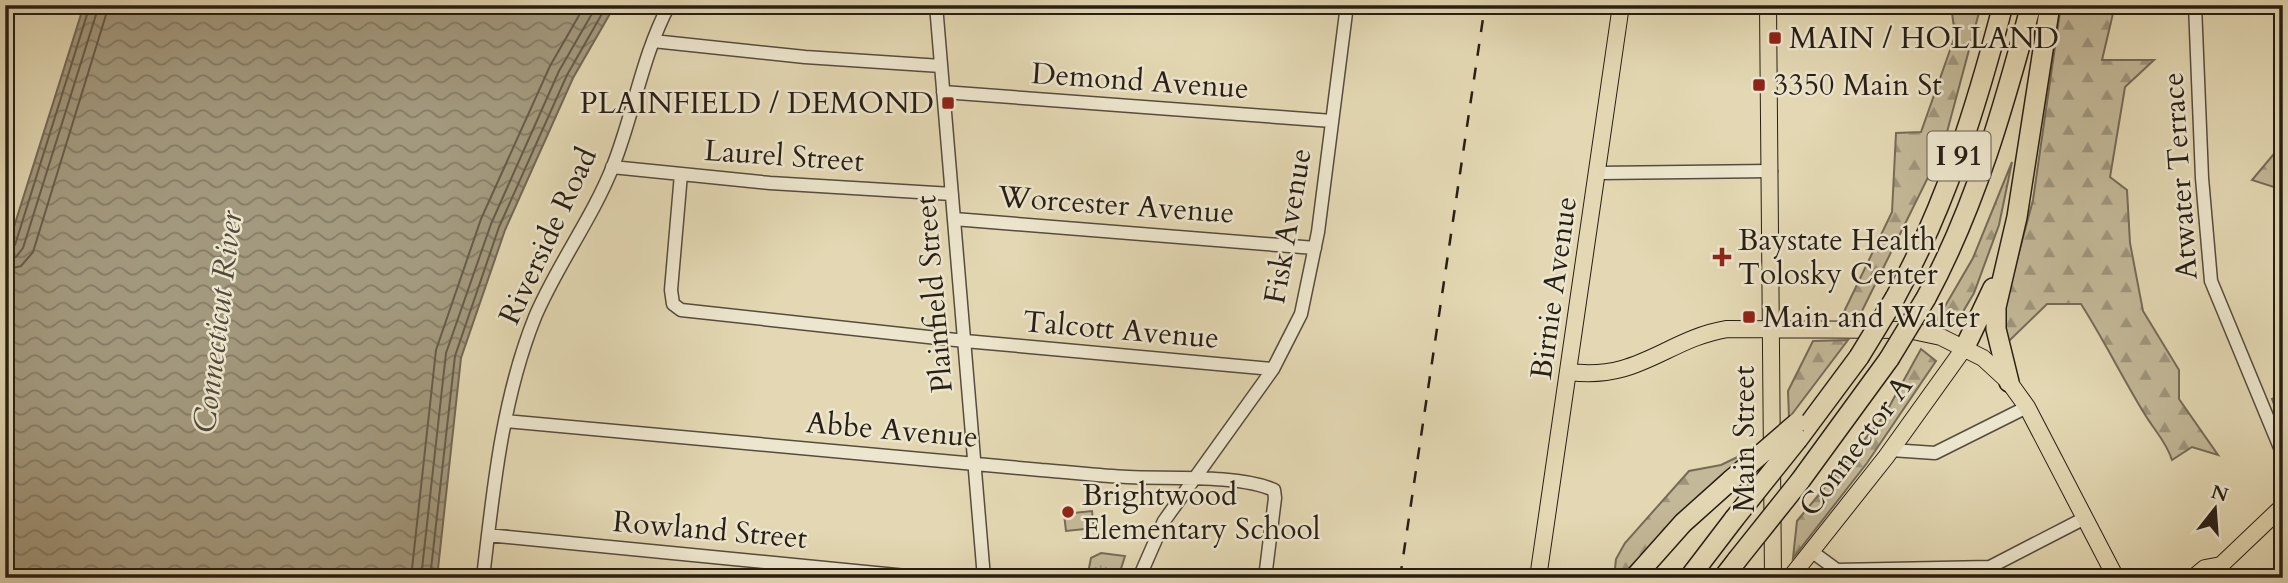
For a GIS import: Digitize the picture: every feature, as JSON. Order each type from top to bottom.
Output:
[{"type":"highway","name":"I 91","points":[[1689,578],[1798,431],[1845,376],[1895,298],[1932,224],[1960,155],[2003,5]]},
{"type":"highway","name":"I 91","points":[[1723,578],[1800,481],[1889,359],[1926,298],[1958,232],[1986,163],[2031,5]]},
{"type":"highway","points":[[2009,382],[1996,329],[1996,307],[2017,217],[2050,5]]},
{"type":"highway","points":[[1965,347],[2007,254]]},
{"type":"highway","points":[[1634,578],[1683,523],[1731,480],[1798,431]]},
{"type":"main road","name":"Birnie Avenue","points":[[1538,578],[1599,173],[1621,5]]},
{"type":"main road","name":"Main Street","points":[[1768,5],[1773,578]]},
{"type":"main road","points":[[1570,372],[1615,372],[1711,332],[1772,327],[1908,330],[1941,337],[1965,347],[1990,364],[2009,382],[2026,407],[2116,578]]},
{"type":"main road","name":"Connector A","points":[[1790,578],[1891,450],[1965,347]]},
{"type":"main road","points":[[2193,578],[2205,568],[2216,571],[2283,506]]},
{"type":"street","name":"Riverside Road","points":[[483,578],[506,421],[535,318],[612,167],[653,41],[668,5]]},
{"type":"street","name":"Plainfield Street","points":[[936,5],[984,578]]},
{"type":"street","name":"Fisk Avenue","points":[[1139,578],[1158,532],[1273,369],[1301,314],[1315,248],[1347,5]]},
{"type":"street","name":"Atwater Terrace","points":[[2195,5],[2202,178],[2211,281],[2283,455]]},
{"type":"street","points":[[653,41],[805,57],[941,66]]},
{"type":"street","name":"Demond Avenue","points":[[943,92],[1332,121]]},
{"type":"street","name":"Laurel Street","points":[[612,167],[952,194]]},
{"type":"street","points":[[1599,173],[1771,171]]},
{"type":"street","name":"Talcott Avenue","points":[[681,174],[671,286],[671,299],[676,307],[711,315],[1273,369]]},
{"type":"street","name":"Worcester Avenue","points":[[954,219],[1315,248]]},
{"type":"street","points":[[1891,450],[1935,453],[2026,407]]},
{"type":"street","name":"Abbe Avenue","points":[[506,421],[1126,477],[1194,478],[1262,486],[1274,490],[1272,531],[1265,578]]},
{"type":"street","points":[[1811,551],[1838,570],[1990,567],[2085,518]]},
{"type":"street","name":"Rowland Street","points":[[488,535],[927,578]]},
{"type":"green space","points":[[1951,5],[1981,5],[1943,147],[1860,315],[1842,316],[1892,212],[1896,133],[1921,132],[1955,36]]},
{"type":"green space","points":[[2061,5],[2115,5],[2102,60],[2154,60],[2125,87],[2110,177],[2127,190],[2130,243],[2143,311],[2179,370],[2179,399],[2218,455],[2192,447],[2172,460],[2081,304],[2047,304],[2008,342],[2001,320],[2033,200]]},
{"type":"green space","points":[[2283,143],[2283,190],[2252,180]]},
{"type":"green space","points":[[2012,162],[1999,225],[1974,293],[1954,327],[1937,320],[1973,258]]},
{"type":"green space","points":[[1848,340],[1789,418],[1788,391],[1813,341]]},
{"type":"green space","points":[[1921,349],[1936,361],[1867,463],[1793,558],[1797,521],[1884,416]]},
{"type":"green space","points":[[2283,393],[2283,427],[2272,399]]},
{"type":"green space","points":[[1748,452],[1689,506],[1620,578],[1614,578],[1616,559],[1625,543],[1689,471],[1721,465]]},
{"type":"green space","points":[[1092,511],[1094,528],[1066,531],[1064,514]]},
{"type":"green space","points":[[1101,553],[1125,556],[1118,578],[1087,578],[1091,558]]},
{"type":"water","name":"Connecticut River","points":[[84,5],[615,5],[573,78],[505,230],[461,358],[437,578],[5,578],[7,249]]},
{"type":"railway","points":[[1400,578],[1485,5]]},
{"type":"place","name":"MAIN / HOLLAND","points":[[1775,38]]},
{"type":"place","name":"3350 Main St","points":[[1759,85]]},
{"type":"place","name":"PLAINFIELD / DEMOND","points":[[948,103]]},
{"type":"place","name":"Baystate Health Tolosky Center","points":[[1722,257]]},
{"type":"place","name":"Main and Walter","points":[[1749,317]]},
{"type":"place","name":"Brightwood Elementary School","points":[[1068,512]]}]
